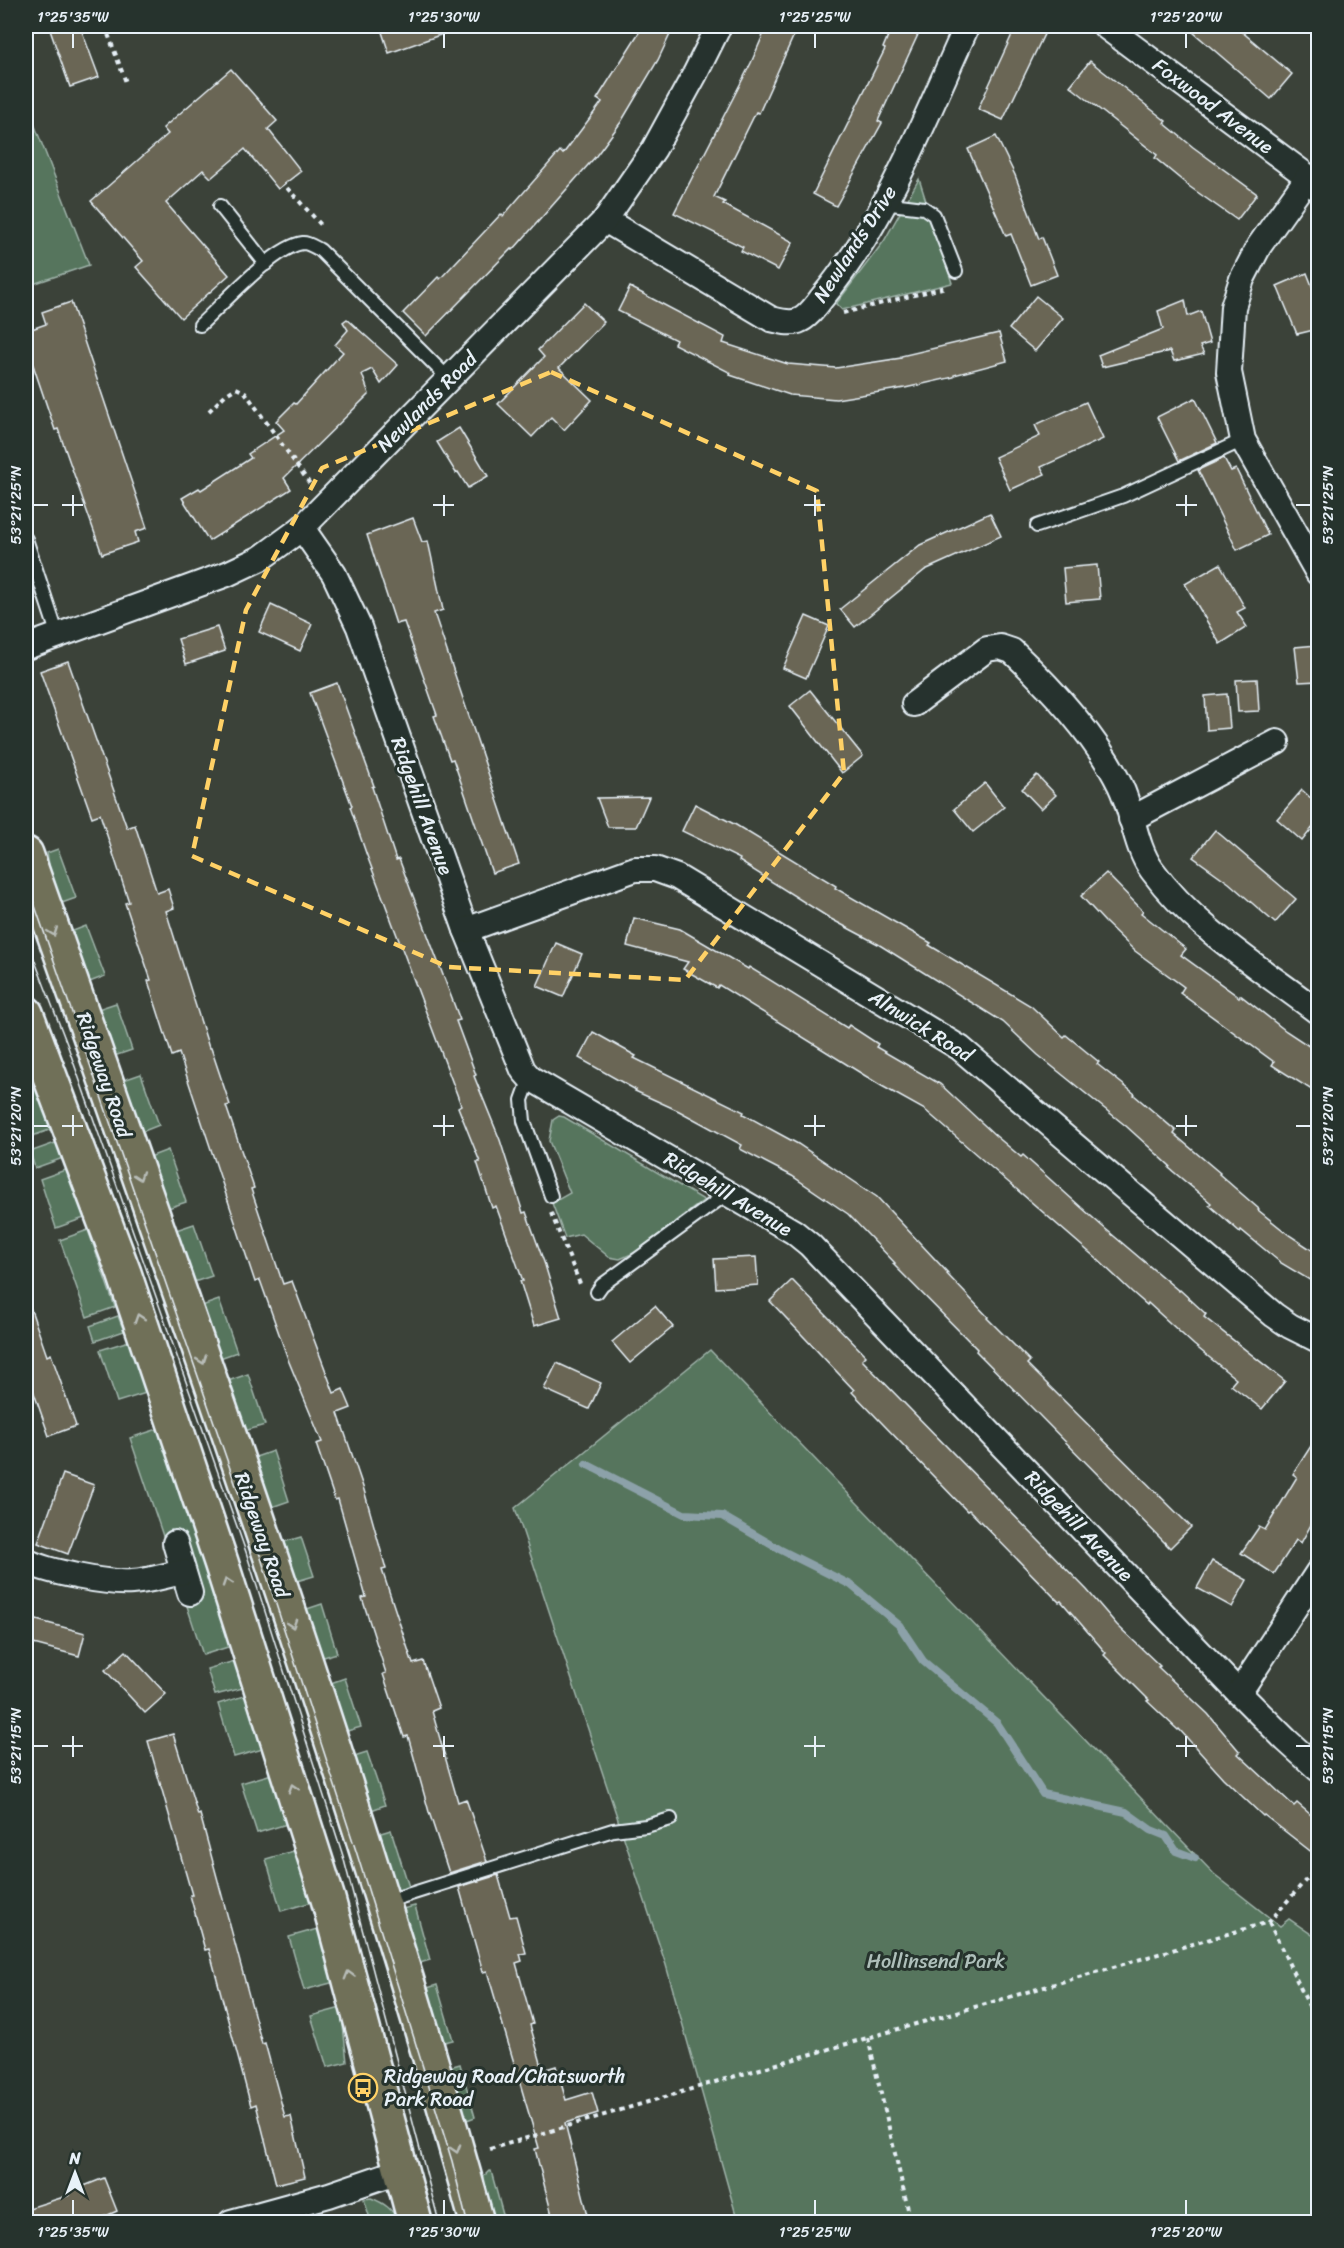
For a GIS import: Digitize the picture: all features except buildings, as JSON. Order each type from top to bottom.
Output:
[{"type":"highway","name":"Ridgeway Road","points":[[26,854],[125,1133],[361,1830],[477,2223]]},
{"type":"highway","points":[[26,1013],[124,1273],[221,1562],[328,1899],[415,2223]]},
{"type":"street","name":"Newlands Road","points":[[26,647],[227,574],[261,558],[302,528],[605,220],[654,148],[719,26]]},
{"type":"street","name":"Newlands Drive","points":[[605,220],[771,319],[784,322],[798,321],[811,312],[834,284],[895,183],[967,26]]},
{"type":"street","name":"Foxwood Avenue","points":[[1105,26],[1315,185]]},
{"type":"street","points":[[1315,185],[1259,246],[1242,279],[1233,307],[1229,372],[1243,440],[1318,573]]},
{"type":"street","name":"Ridgehill Avenue","points":[[302,528],[334,574],[359,627],[466,930],[523,1070],[530,1078],[794,1232],[810,1245],[1239,1693],[1318,1768]]},
{"type":"street","points":[[914,704],[987,649],[1000,647],[1012,651],[1106,757],[1122,788],[1150,868],[1173,897],[1203,924],[1318,1012]]},
{"type":"street","points":[[1131,819],[1277,742]]},
{"type":"street","name":"Alnwick Road","points":[[466,930],[635,870],[655,870],[677,877],[960,1048],[1274,1315],[1318,1340]]},
{"type":"street","points":[[26,1561],[80,1576],[131,1582],[187,1582],[175,1543]]},
{"type":"street","points":[[1239,1693],[1318,1572]]},
{"type":"street","points":[[231,2223],[329,2195],[402,2170]]},
{"type":"lane","points":[[883,203],[924,207],[934,215],[956,271]]},
{"type":"lane","points":[[220,206],[266,264]]},
{"type":"lane","points":[[200,325],[283,250],[300,243],[308,243],[325,256],[449,379]]},
{"type":"lane","points":[[1037,526],[1123,496],[1243,440]]},
{"type":"lane","points":[[26,539],[58,636]]},
{"type":"lane","points":[[530,1078],[522,1100],[524,1120],[551,1196]]},
{"type":"lane","points":[[597,1293],[602,1285],[728,1193]]},
{"type":"lane","points":[[383,1903],[613,1830],[646,1826],[671,1819]]},
{"type":"path","points":[[105,26],[127,85]]},
{"type":"path","points":[[287,188],[326,232],[329,244],[325,256]]},
{"type":"path","points":[[837,314],[949,287]]},
{"type":"path","points":[[209,411],[225,395],[236,388],[246,392],[275,431],[324,506]]},
{"type":"path","points":[[551,1196],[548,1205],[583,1292]]},
{"type":"path","points":[[490,2149],[1269,1922],[1318,1866]]},
{"type":"path","points":[[1269,1922],[1309,2006],[1318,2018]]},
{"type":"path","points":[[868,2038],[911,2223]]},
{"type":"highlighted area","points":[[551,372],[817,491],[844,773],[685,980],[448,967],[192,856],[246,610],[322,468]]},
{"type":"green space","points":[[26,103],[89,265],[33,284],[26,260]]},
{"type":"green space","points":[[919,179],[952,283],[842,310],[836,304],[884,241]]},
{"type":"green space","points":[[58,849],[76,898],[59,904],[53,888],[47,853]]},
{"type":"green space","points":[[86,926],[105,976],[87,983],[68,933]]},
{"type":"green space","points":[[116,1003],[132,1050],[111,1057],[95,1010]]},
{"type":"green space","points":[[141,1074],[159,1125],[139,1133],[121,1081]]},
{"type":"green space","points":[[38,1082],[55,1128],[27,1138],[26,1086]]},
{"type":"green space","points":[[559,1116],[704,1200],[636,1252],[620,1259],[609,1257],[581,1234],[565,1238],[552,1203],[570,1193],[549,1141],[553,1120]]},
{"type":"green space","points":[[58,1142],[63,1158],[35,1168],[30,1152]]},
{"type":"green space","points":[[168,1150],[186,1202],[165,1209],[147,1158]]},
{"type":"green space","points":[[68,1169],[84,1218],[56,1228],[40,1179]]},
{"type":"green space","points":[[194,1224],[212,1276],[191,1283],[173,1231]]},
{"type":"green space","points":[[88,1230],[115,1307],[87,1317],[60,1240]]},
{"type":"green space","points":[[219,1300],[237,1352],[217,1359],[199,1307]]},
{"type":"green space","points":[[118,1316],[124,1331],[95,1341],[90,1326]]},
{"type":"green space","points":[[129,1341],[146,1393],[117,1402],[100,1350]]},
{"type":"green space","name":"Hollinsend Park","points":[[710,1350],[1214,1874],[1280,1926],[1289,1919],[1318,1939],[1318,2222],[738,2222],[666,1965],[515,1508]]},
{"type":"green space","points":[[248,1374],[265,1425],[241,1432],[225,1382]]},
{"type":"green space","points":[[158,1429],[231,1646],[203,1655],[186,1603],[203,1597],[181,1534],[164,1539],[130,1438]]},
{"type":"green space","points":[[273,1451],[289,1501],[266,1509],[250,1459]]},
{"type":"green space","points":[[301,1537],[314,1576],[290,1583],[277,1544]]},
{"type":"green space","points":[[322,1604],[337,1653],[317,1659],[301,1611]]},
{"type":"green space","points":[[235,1661],[243,1688],[215,1695],[207,1669]]},
{"type":"green space","points":[[345,1678],[361,1727],[340,1733],[325,1685]]},
{"type":"green space","points":[[247,1695],[263,1749],[234,1757],[218,1704]]},
{"type":"green space","points":[[367,1752],[385,1805],[366,1812],[348,1758]]},
{"type":"green space","points":[[272,1774],[287,1824],[257,1833],[241,1783]]},
{"type":"green space","points":[[391,1830],[409,1887],[391,1892],[374,1835]]},
{"type":"green space","points":[[297,1850],[312,1902],[281,1911],[266,1859]]},
{"type":"green space","points":[[415,1906],[430,1960],[413,1965],[398,1910]]},
{"type":"green space","points":[[321,1928],[335,1982],[304,1990],[289,1937]]},
{"type":"green space","points":[[437,1985],[453,2040],[436,2044],[421,1990]]},
{"type":"green space","points":[[341,2008],[347,2062],[327,2067],[311,2016]]},
{"type":"green space","points":[[460,2064],[475,2117],[467,2120],[443,2069]]},
{"type":"green space","points":[[491,2171],[505,2222],[489,2222],[484,2176]]},
{"type":"green space","points":[[371,2198],[388,2207],[398,2222],[371,2222],[364,2199]]},
{"type":"waterway","points":[[586,1464],[684,1514],[722,1516],[779,1549],[851,1585],[899,1625],[923,1661],[997,1723],[1043,1794],[1126,1812],[1151,1830],[1166,1836],[1176,1851],[1195,1858]]},
{"type":"tram line","points":[[26,880],[261,1558],[357,1854],[452,2161],[467,2222]]},
{"type":"tram line","points":[[26,938],[67,1044],[246,1552],[343,1856],[439,2222]]},
{"type":"place","name":"Ridgeway Road/Chatsworth Park Road","points":[[363,2088]]}]
